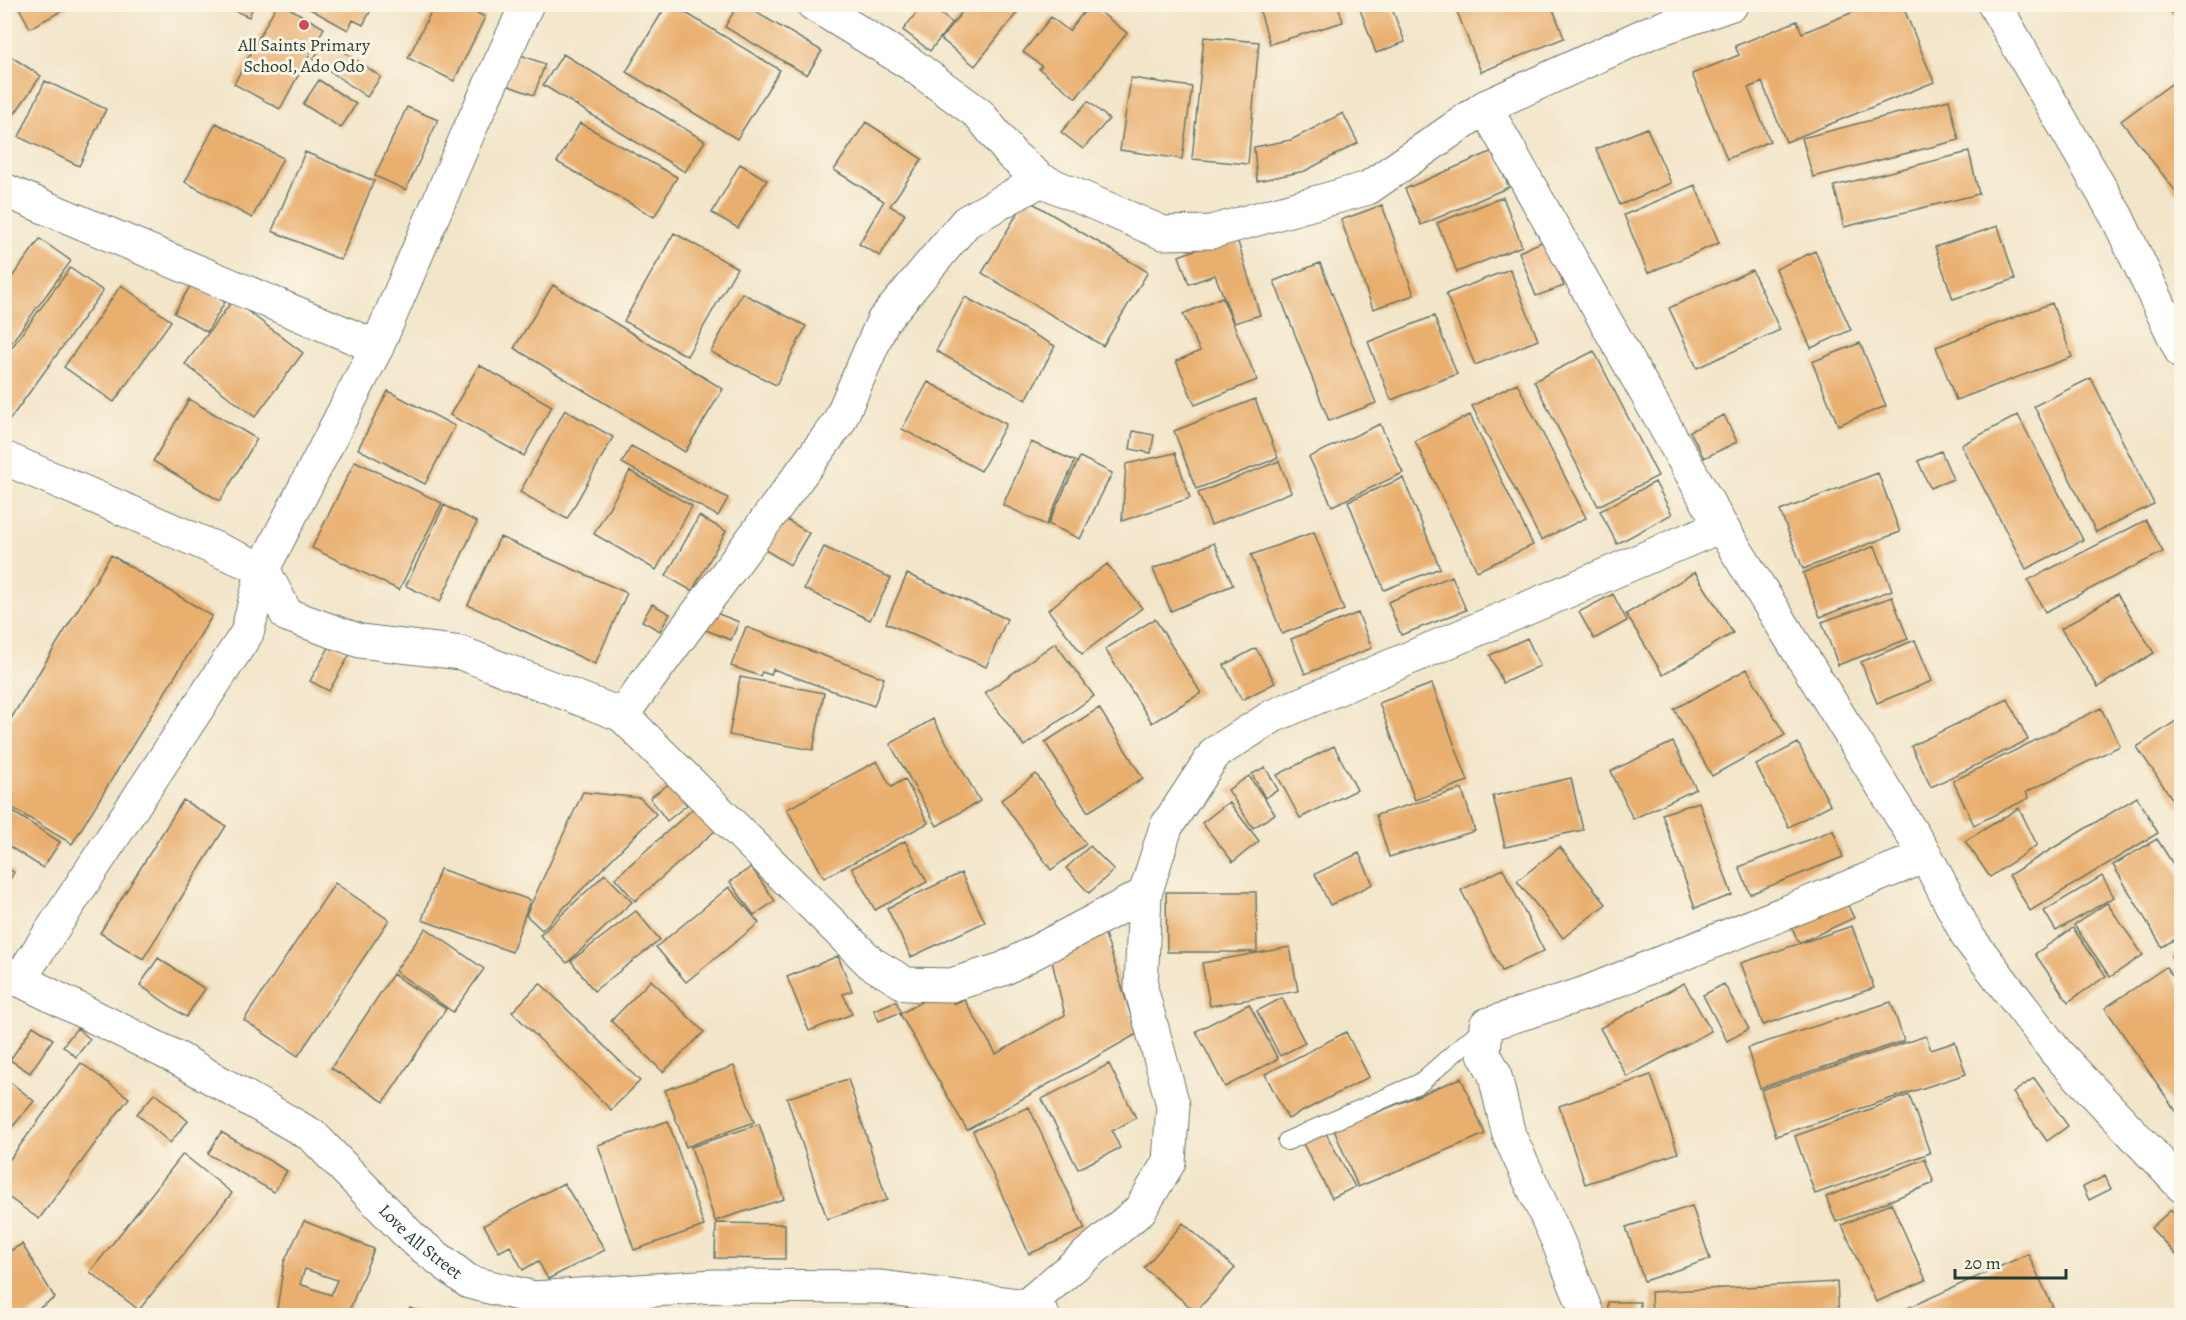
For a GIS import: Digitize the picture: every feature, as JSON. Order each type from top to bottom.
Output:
[{"type":"street","points":[[12,976],[247,633],[263,569],[377,347],[469,131],[527,4]]},
{"type":"street","points":[[813,4],[911,64],[980,114],[1012,155],[1041,180],[1163,233],[1211,232],[1368,188],[1485,107],[1651,32],[1732,4]]},
{"type":"street","points":[[1994,4],[2118,217],[2181,353]]},
{"type":"street","points":[[1485,107],[1721,526],[1926,856],[1968,937],[2056,1052],[2181,1186]]},
{"type":"street","points":[[622,715],[839,422],[883,321],[966,222],[1041,180]]},
{"type":"street","points":[[4,190],[377,347]]},
{"type":"street","points":[[4,458],[263,569],[287,615],[360,641],[461,653],[622,715],[871,963],[906,984],[951,985],[1003,969],[1145,894]]},
{"type":"street","points":[[1034,1311],[1140,1210],[1168,1162],[1173,1105],[1141,988],[1145,894],[1166,827],[1215,753],[1273,716],[1721,526]]},
{"type":"street","points":[[1588,1316],[1557,1239],[1509,1135],[1494,1072],[1484,1054],[1486,1025],[1583,994],[1926,856]]},
{"type":"street","name":"Love All Street","points":[[12,976],[179,1059],[313,1136],[413,1239],[470,1282],[534,1298],[714,1286],[881,1287],[1034,1311]]},
{"type":"lane","points":[[1287,1141],[1420,1083],[1486,1025]]},
{"type":"building","points":[[17,4],[67,4],[69,7],[30,28]]},
{"type":"building","points":[[219,4],[254,4],[249,17]]},
{"type":"building","points":[[277,4],[282,4],[324,28],[280,109],[234,84]]},
{"type":"building","points":[[301,4],[374,4],[363,25],[353,20],[348,30]]},
{"type":"building","points":[[435,4],[460,4],[485,17],[454,81],[408,58]]},
{"type":"building","points":[[667,4],[671,4],[780,70],[737,139],[626,72]]},
{"type":"building","points":[[738,4],[742,4],[822,51],[807,75],[725,27]]},
{"type":"building","points":[[923,4],[929,4],[952,23],[930,51],[903,30]]},
{"type":"building","points":[[968,4],[1024,4],[975,66],[941,39]]},
{"type":"building","points":[[1090,4],[1127,33],[1076,98],[1039,69],[1042,66],[1023,52],[1051,17],[1069,31]]},
{"type":"building","points":[[1358,4],[1390,4],[1405,42],[1376,53]]},
{"type":"building","points":[[1454,4],[1551,4],[1564,38],[1481,72]]},
{"type":"building","points":[[1873,4],[1902,4],[1934,82],[1786,142],[1762,82],[1748,88],[1770,141],[1727,159],[1692,74],[1739,55],[1735,46],[1797,21],[1802,33]]},
{"type":"building","points":[[2165,4],[2182,4],[2182,26]]},
{"type":"building","points":[[1258,5],[1338,5],[1343,22],[1270,44]]},
{"type":"building","points":[[1204,37],[1259,42],[1248,164],[1192,159]]},
{"type":"building","points":[[327,40],[381,77],[367,97],[313,59]]},
{"type":"building","points":[[4,52],[41,76],[4,129]]},
{"type":"building","points":[[518,54],[545,64],[534,95],[506,85]]},
{"type":"building","points":[[563,54],[705,141],[685,172],[543,85]]},
{"type":"building","points":[[2182,76],[2182,190],[2177,193],[2121,121]]},
{"type":"building","points":[[1131,78],[1192,87],[1182,159],[1120,150]]},
{"type":"building","points":[[319,80],[356,104],[341,128],[303,104]]},
{"type":"building","points":[[45,81],[106,109],[79,166],[19,137]]},
{"type":"building","points":[[1949,100],[1959,140],[1813,177],[1802,138]]},
{"type":"building","points":[[1088,101],[1109,119],[1083,149],[1061,132]]},
{"type":"building","points":[[407,107],[438,120],[406,190],[375,176]]},
{"type":"building","points":[[1343,113],[1358,143],[1305,171],[1257,181],[1254,147],[1291,140]]},
{"type":"building","points":[[866,122],[922,159],[890,206],[905,214],[880,256],[859,244],[884,201],[834,170]]},
{"type":"building","points":[[216,123],[283,158],[252,218],[185,182]]},
{"type":"building","points":[[580,123],[677,177],[654,217],[557,162]]},
{"type":"building","points":[[1647,128],[1671,183],[1620,205],[1596,149]]},
{"type":"building","points":[[1493,151],[1509,187],[1421,225],[1405,189]]},
{"type":"building","points":[[305,152],[374,181],[341,260],[272,231]]},
{"type":"building","points":[[1969,152],[1979,194],[1844,227],[1834,186]]},
{"type":"building","points":[[740,164],[767,180],[738,228],[712,213]]},
{"type":"building","points":[[1695,185],[1719,243],[1648,273],[1624,215]]},
{"type":"building","points":[[1503,197],[1522,246],[1457,272],[1437,223]]},
{"type":"building","points":[[1026,199],[1148,272],[1103,346],[982,273]]},
{"type":"building","points":[[1382,205],[1414,295],[1373,309],[1341,220]]},
{"type":"building","points":[[1998,226],[2015,279],[1953,299],[1935,247]]},
{"type":"building","points":[[674,233],[737,268],[687,356],[624,321]]},
{"type":"building","points":[[40,239],[71,261],[4,353],[4,288]]},
{"type":"building","points":[[1546,240],[1564,286],[1536,296],[1519,252]]},
{"type":"building","points":[[1238,242],[1260,315],[1234,323],[1215,275],[1189,284],[1179,256],[1205,246]]},
{"type":"building","points":[[1815,251],[1851,330],[1811,348],[1776,269]]},
{"type":"building","points":[[1320,263],[1376,403],[1329,421],[1274,281]]},
{"type":"building","points":[[70,268],[103,291],[8,422],[4,420],[4,358]]},
{"type":"building","points":[[1510,269],[1538,340],[1475,365],[1446,294]]},
{"type":"building","points":[[1752,270],[1780,330],[1697,368],[1669,308]]},
{"type":"building","points":[[192,283],[225,302],[207,332],[174,313]]},
{"type":"building","points":[[121,285],[171,321],[114,402],[64,367]]},
{"type":"building","points":[[553,285],[723,389],[685,452],[514,348]]},
{"type":"building","points":[[742,293],[806,326],[776,385],[711,352]]},
{"type":"building","points":[[965,297],[1055,346],[1026,400],[936,351]]},
{"type":"building","points":[[1222,297],[1257,380],[1195,405],[1176,361],[1200,351],[1183,314]]},
{"type":"building","points":[[233,300],[303,353],[255,417],[185,364]]},
{"type":"building","points":[[2052,303],[2072,357],[1956,400],[1936,347]]},
{"type":"building","points":[[1434,316],[1457,374],[1391,400],[1368,342]]},
{"type":"building","points":[[1860,343],[1886,406],[1838,425],[1812,362]]},
{"type":"building","points":[[1594,351],[1658,476],[1598,506],[1534,381]]},
{"type":"building","points":[[479,365],[552,406],[524,456],[450,415]]},
{"type":"building","points":[[2091,378],[2154,504],[2096,532],[2034,406]]},
{"type":"building","points":[[928,382],[1006,424],[981,471],[902,429]]},
{"type":"building","points":[[1517,383],[1586,518],[1541,540],[1472,406]]},
{"type":"building","points":[[388,391],[455,426],[425,484],[358,449]]},
{"type":"building","points":[[189,399],[257,439],[220,501],[153,461]]},
{"type":"building","points":[[1255,399],[1278,458],[1196,489],[1174,431]]},
{"type":"building","points":[[565,410],[613,437],[567,519],[520,492]]},
{"type":"building","points":[[1470,415],[1533,545],[1477,571],[1415,441]]},
{"type":"building","points":[[1724,415],[1737,442],[1704,458],[1690,431]]},
{"type":"building","points":[[2018,415],[2083,540],[2026,569],[1961,445]]},
{"type":"building","points":[[1380,424],[1403,473],[1332,506],[1309,457]]},
{"type":"building","points":[[1133,431],[1154,435],[1151,453],[1130,449]]},
{"type":"building","points":[[1031,442],[1075,461],[1046,525],[1003,505]]},
{"type":"building","points":[[631,446],[728,498],[718,516],[622,463]]},
{"type":"building","points":[[1941,451],[1953,479],[1930,488],[1918,461]]},
{"type":"building","points":[[1175,453],[1190,498],[1122,521],[1126,464]]},
{"type":"building","points":[[1080,457],[1112,473],[1080,539],[1048,524]]},
{"type":"building","points":[[355,461],[442,503],[399,590],[312,548]]},
{"type":"building","points":[[1279,461],[1291,492],[1211,525],[1198,493]]},
{"type":"building","points":[[630,471],[692,506],[656,570],[594,534]]},
{"type":"building","points":[[1878,473],[1900,532],[1803,569],[1780,511]]},
{"type":"building","points":[[1403,478],[1440,568],[1384,590],[1348,501]]},
{"type":"building","points":[[1655,482],[1672,514],[1617,544],[1600,511]]},
{"type":"building","points":[[444,505],[477,522],[440,602],[406,586]]},
{"type":"building","points":[[699,516],[726,531],[692,591],[666,576]]},
{"type":"building","points":[[782,517],[809,533],[790,565],[762,548]]},
{"type":"building","points":[[2146,520],[2163,552],[2045,612],[2028,580]]},
{"type":"building","points":[[1314,532],[1344,610],[1282,634],[1251,555]]},
{"type":"building","points":[[500,537],[627,593],[595,664],[468,605]]},
{"type":"building","points":[[1214,543],[1233,585],[1171,611],[1153,569]]},
{"type":"building","points":[[1875,546],[1892,590],[1820,617],[1803,573]]},
{"type":"building","points":[[824,547],[891,578],[870,620],[804,589]]},
{"type":"building","points":[[111,555],[212,616],[72,844],[4,803],[4,730]]},
{"type":"building","points":[[1107,564],[1142,608],[1082,654],[1048,610]]},
{"type":"building","points":[[1695,572],[1733,633],[1663,675],[1626,614]]},
{"type":"building","points":[[907,574],[1007,619],[986,667],[886,623]]},
{"type":"building","points":[[1452,576],[1466,610],[1401,635],[1388,602]]},
{"type":"building","points":[[1613,594],[1627,621],[1594,639],[1579,612]]},
{"type":"building","points":[[2117,594],[2154,653],[2098,687],[2061,629]]},
{"type":"building","points":[[1892,597],[1908,639],[1838,665],[1822,622]]},
{"type":"building","points":[[652,604],[670,614],[660,631],[642,621]]},
{"type":"building","points":[[708,610],[739,622],[731,640],[701,628]]},
{"type":"building","points":[[1358,613],[1372,648],[1305,674],[1291,639]]},
{"type":"building","points":[[1155,619],[1201,693],[1152,723],[1105,649]]},
{"type":"building","points":[[746,627],[884,678],[874,706],[773,669],[771,675],[762,672],[760,676],[731,666]]},
{"type":"building","points":[[1527,638],[1540,666],[1503,683],[1490,655]]},
{"type":"building","points":[[1915,640],[1932,681],[1877,703],[1861,662]]},
{"type":"building","points":[[1055,643],[1094,696],[1024,746],[985,693]]},
{"type":"building","points":[[331,644],[350,654],[329,691],[310,681]]},
{"type":"building","points":[[1256,648],[1275,683],[1242,700],[1224,665]]},
{"type":"building","points":[[1747,669],[1785,735],[1712,776],[1674,709]]},
{"type":"building","points":[[740,677],[824,693],[813,750],[729,735]]},
{"type":"building","points":[[1432,684],[1468,781],[1415,800],[1379,703]]},
{"type":"building","points":[[2008,699],[2028,740],[1931,787],[1911,746]]},
{"type":"building","points":[[1099,708],[1143,778],[1088,812],[1045,742]]},
{"type":"building","points":[[2101,708],[2120,746],[2026,792],[2029,798],[1974,825],[1953,781]]},
{"type":"building","points":[[2182,717],[2182,807],[2179,809],[2137,747]]},
{"type":"building","points":[[933,719],[980,801],[937,826],[890,744]]},
{"type":"building","points":[[1673,742],[1696,789],[1633,819],[1611,771]]},
{"type":"building","points":[[1798,743],[1830,805],[1789,827],[1756,765]]},
{"type":"building","points":[[1334,746],[1357,790],[1300,818],[1277,775]]},
{"type":"building","points":[[877,761],[891,787],[905,779],[928,823],[824,878],[787,809]]},
{"type":"building","points":[[1265,767],[1278,790],[1265,798],[1252,774]]},
{"type":"building","points":[[1036,774],[1086,844],[1051,870],[1001,800]]},
{"type":"building","points":[[1249,776],[1275,814],[1253,828],[1228,790]]},
{"type":"building","points":[[1571,778],[1583,830],[1505,847],[1493,796]]},
{"type":"building","points":[[670,783],[687,805],[667,821],[650,798]]},
{"type":"building","points":[[1462,789],[1475,831],[1389,857],[1376,815]]},
{"type":"building","points":[[583,792],[640,798],[656,814],[542,930],[526,915]]},
{"type":"building","points":[[2137,797],[2158,833],[2030,911],[2009,875]]},
{"type":"building","points":[[183,800],[226,826],[143,959],[100,933]]},
{"type":"building","points":[[1229,802],[1259,841],[1233,862],[1202,823]]},
{"type":"building","points":[[1699,802],[1732,895],[1695,908],[1662,814]]},
{"type":"building","points":[[4,806],[60,842],[43,868],[4,843]]},
{"type":"building","points":[[695,807],[716,830],[635,901],[615,878]]},
{"type":"building","points":[[2019,808],[2037,845],[1990,877],[1965,841]]},
{"type":"building","points":[[1833,830],[1843,857],[1750,894],[1739,867]]},
{"type":"building","points":[[2157,839],[2182,878],[2182,935],[2162,947],[2113,865]]},
{"type":"building","points":[[905,841],[927,882],[875,910],[852,868]]},
{"type":"building","points":[[1090,846],[1114,870],[1089,893],[1066,868]]},
{"type":"building","points":[[1560,847],[1606,904],[1563,938],[1517,881]]},
{"type":"building","points":[[1359,853],[1373,884],[1330,905],[1315,874]]},
{"type":"building","points":[[4,867],[14,872],[4,890]]},
{"type":"building","points":[[751,867],[775,901],[754,915],[730,882]]},
{"type":"building","points":[[440,869],[530,900],[512,952],[422,920]]},
{"type":"building","points":[[1503,869],[1544,951],[1502,971],[1461,890]]},
{"type":"building","points":[[961,873],[985,922],[911,957],[887,908]]},
{"type":"building","points":[[605,874],[632,902],[567,963],[540,935]]},
{"type":"building","points":[[2102,876],[2114,897],[2056,931],[2044,911]]},
{"type":"building","points":[[335,883],[389,920],[298,1056],[244,1020]]},
{"type":"building","points":[[729,887],[759,923],[686,982],[656,947]]},
{"type":"building","points":[[1166,892],[1256,892],[1257,952],[1167,952]]},
{"type":"building","points":[[1841,892],[1854,918],[1799,943],[1787,918]]},
{"type":"building","points":[[2107,903],[2143,955],[2110,977],[2074,925]]},
{"type":"building","points":[[636,911],[660,940],[594,991],[571,961]]},
{"type":"building","points":[[1852,926],[1874,988],[1763,1025],[1741,963]]},
{"type":"building","points":[[426,928],[484,969],[453,1012],[395,971]]},
{"type":"building","points":[[1103,928],[1137,1034],[967,1130],[900,1014],[945,988],[954,1004],[964,999],[996,1054],[1065,1015],[1049,949]]},
{"type":"building","points":[[2073,928],[2106,976],[2068,1002],[2035,954]]},
{"type":"building","points":[[1290,947],[1298,991],[1210,1006],[1202,963]]},
{"type":"building","points":[[2182,949],[2182,973],[2171,956]]},
{"type":"building","points":[[838,956],[852,991],[843,994],[852,1014],[809,1031],[787,977]]},
{"type":"building","points":[[158,958],[205,989],[186,1017],[140,985]]},
{"type":"building","points":[[2166,967],[2182,989],[2182,1115],[2180,1117],[2105,1008]]},
{"type":"building","points":[[393,974],[446,1009],[384,1102],[331,1068]]},
{"type":"building","points":[[651,980],[704,1032],[663,1072],[611,1021]]},
{"type":"building","points":[[540,983],[640,1081],[611,1110],[512,1012]]},
{"type":"building","points":[[1684,983],[1711,1031],[1627,1077],[1600,1028]]},
{"type":"building","points":[[1724,984],[1749,1029],[1727,1041],[1703,995]]},
{"type":"building","points":[[1282,998],[1305,1043],[1280,1056],[1257,1011]]},
{"type":"building","points":[[896,1001],[901,1012],[879,1021],[874,1010]]},
{"type":"building","points":[[1891,1002],[1904,1041],[1760,1088],[1747,1048]]},
{"type":"building","points":[[1249,1004],[1278,1059],[1225,1087],[1196,1031]]},
{"type":"building","points":[[33,1026],[53,1039],[30,1073],[10,1060]]},
{"type":"building","points":[[77,1028],[90,1039],[76,1057],[63,1046]]},
{"type":"building","points":[[1346,1032],[1369,1077],[1288,1119],[1265,1074]]},
{"type":"building","points":[[1926,1036],[1931,1050],[1955,1042],[1966,1074],[1776,1136],[1761,1090]]},
{"type":"building","points":[[81,1063],[129,1098],[39,1219],[4,1194],[4,1167]]},
{"type":"building","points":[[1109,1064],[1136,1118],[1112,1131],[1120,1148],[1078,1169],[1042,1099]]},
{"type":"building","points":[[734,1066],[754,1122],[686,1147],[665,1090]]},
{"type":"building","points":[[1651,1075],[1678,1153],[1585,1184],[1559,1106]]},
{"type":"building","points":[[4,1077],[34,1101],[4,1137]]},
{"type":"building","points":[[1461,1078],[1485,1134],[1358,1187],[1334,1130]]},
{"type":"building","points":[[2034,1078],[2068,1126],[2047,1141],[2013,1093]]},
{"type":"building","points":[[848,1079],[887,1200],[827,1219],[787,1098]]},
{"type":"building","points":[[155,1093],[188,1121],[170,1143],[137,1114]]},
{"type":"building","points":[[1909,1095],[1930,1153],[1815,1194],[1795,1136]]},
{"type":"building","points":[[1029,1107],[1085,1229],[1029,1254],[973,1131]]},
{"type":"building","points":[[668,1121],[704,1226],[634,1250],[598,1145]]},
{"type":"building","points":[[759,1124],[784,1199],[715,1221],[691,1147]]},
{"type":"building","points":[[1324,1130],[1355,1187],[1332,1198],[1302,1142]]},
{"type":"building","points":[[221,1132],[287,1171],[274,1192],[208,1154]]},
{"type":"building","points":[[183,1154],[232,1193],[139,1310],[90,1272]]},
{"type":"building","points":[[1925,1159],[1934,1183],[1836,1222],[1826,1197]]},
{"type":"building","points":[[2105,1176],[2111,1189],[2089,1200],[2083,1187]]},
{"type":"building","points":[[564,1183],[605,1250],[548,1279],[538,1261],[523,1270],[510,1246],[499,1252],[484,1225]]},
{"type":"building","points":[[1891,1203],[1926,1280],[1876,1302],[1842,1225]]},
{"type":"building","points":[[1692,1206],[1710,1259],[1644,1281],[1626,1227]]},
{"type":"building","points":[[2171,1210],[2182,1222],[2182,1261],[2151,1228]]},
{"type":"building","points":[[304,1221],[374,1249],[347,1316],[276,1316],[284,1262]],"holes":[[[305,1269],[337,1280],[331,1295],[300,1284]]]},
{"type":"building","points":[[716,1223],[785,1224],[785,1259],[715,1258]]},
{"type":"building","points":[[1183,1223],[1235,1268],[1196,1312],[1144,1268]]},
{"type":"building","points":[[22,1244],[55,1298],[27,1316],[4,1316],[4,1247],[8,1252]]},
{"type":"building","points":[[2028,1254],[2057,1316],[1906,1316],[1903,1310]]},
{"type":"building","points":[[1837,1282],[1839,1316],[1652,1316],[1651,1292]]},
{"type":"building","points":[[1608,1302],[1640,1302],[1640,1316],[1608,1316]]},
{"type":"building","points":[[410,1308],[429,1315],[429,1316],[407,1316]]},
{"type":"place","name":"All Saints Primary School, Ado Odo","points":[[304,25]]}]
